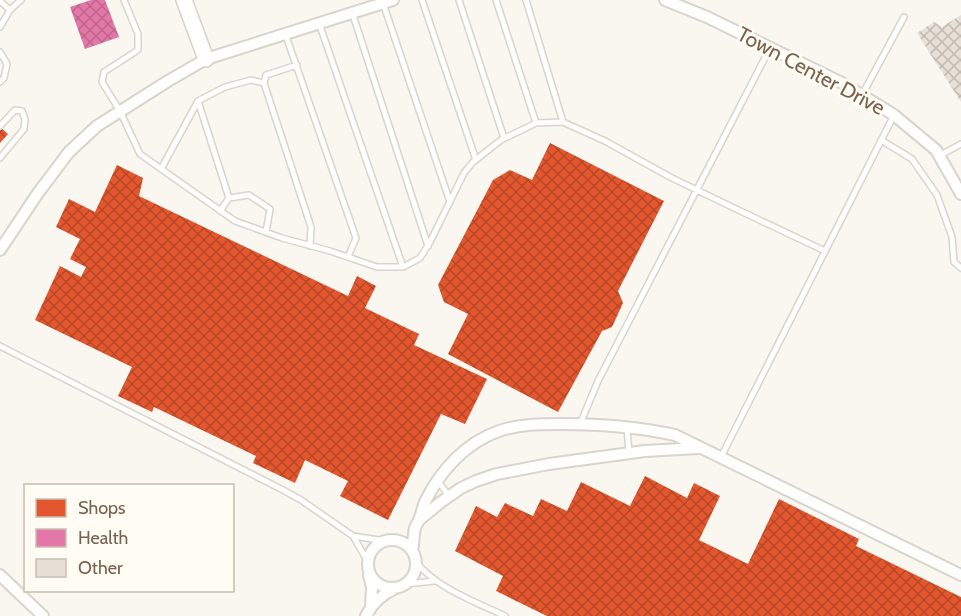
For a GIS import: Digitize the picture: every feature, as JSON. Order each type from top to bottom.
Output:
[{"type":"street","points":[[184,0],[206,59]]},
{"type":"street","name":"Town Center Drive","points":[[665,0],[707,17],[842,83],[894,115],[936,150],[961,194]]},
{"type":"street","points":[[0,250],[69,152],[97,126],[120,111],[206,59],[388,2]]},
{"type":"street","points":[[368,611],[381,597],[406,584],[414,574],[416,562],[412,550],[423,505],[438,481],[461,453],[498,431],[525,425],[580,424],[675,435],[961,574]]},
{"type":"street","points":[[368,611],[372,587],[368,567],[370,553],[374,548],[417,524],[449,496],[476,481],[497,474],[538,466],[629,453],[699,448]]},
{"type":"street","points":[[389,540],[403,542],[412,550]]},
{"type":"street","points":[[368,567],[375,582],[394,589]]},
{"type":"street","points":[[0,575],[43,616]]},
{"type":"lane","points":[[0,27],[10,10],[21,0]]},
{"type":"lane","points":[[124,0],[138,34],[138,50],[104,72],[102,82],[120,111],[140,154],[235,221],[377,267],[403,267],[420,258],[464,173],[476,160],[504,138],[536,123],[563,122],[697,190],[825,250]]},
{"type":"lane","points":[[422,0],[476,160]]},
{"type":"lane","points":[[459,0],[504,138]]},
{"type":"lane","points":[[496,0],[536,123]]},
{"type":"lane","points":[[526,0],[563,122]]},
{"type":"lane","points":[[0,1],[10,10]]},
{"type":"lane","points":[[388,2],[450,202]]},
{"type":"lane","points":[[352,12],[428,246]]},
{"type":"lane","points":[[862,95],[904,17]]},
{"type":"lane","points":[[318,23],[403,267]]},
{"type":"lane","points":[[285,33],[356,238],[348,257]]},
{"type":"lane","points":[[580,424],[598,381],[770,47]]},
{"type":"lane","points":[[0,52],[7,64],[4,78],[0,82]]},
{"type":"lane","points":[[297,65],[266,75],[264,83],[311,226],[310,246]]},
{"type":"lane","points":[[161,169],[198,100],[225,87],[251,80],[264,83]]},
{"type":"lane","points":[[198,100],[229,198]]},
{"type":"lane","points":[[0,126],[15,110],[22,111],[25,119],[24,129],[0,158]]},
{"type":"lane","points":[[721,457],[894,115]]},
{"type":"lane","points":[[881,141],[912,159],[937,195],[952,237],[954,262],[961,268]]},
{"type":"lane","points":[[939,156],[961,144]]},
{"type":"lane","points":[[220,211],[229,198],[249,195],[270,209],[266,232]]},
{"type":"lane","points":[[0,346],[283,490],[353,536],[389,540]]},
{"type":"lane","points":[[627,428],[629,453]]},
{"type":"lane","points":[[438,481],[449,496]]},
{"type":"lane","points":[[353,536],[368,567]]},
{"type":"lane","points":[[416,562],[435,581],[505,616]]},
{"type":"lane","points":[[406,584],[435,581]]},
{"type":"building: Shops","points":[[0,127],[8,134],[0,143]]},
{"type":"building: Shops","points":[[550,143],[664,201],[618,291],[623,303],[612,327],[602,331],[558,412],[448,354],[468,314],[444,302],[438,285],[493,180],[510,170],[532,180]]},
{"type":"building: Shops","points":[[117,165],[143,178],[139,196],[348,296],[357,276],[376,286],[365,308],[419,334],[414,345],[487,379],[465,424],[441,414],[388,520],[340,496],[348,481],[305,460],[295,483],[253,463],[256,456],[154,407],[152,412],[118,396],[132,367],[35,320],[60,266],[81,277],[86,267],[70,259],[80,239],[56,227],[69,199],[95,212]]},
{"type":"building: Shops","points":[[645,476],[687,498],[694,483],[720,496],[699,540],[748,564],[779,499],[859,539],[856,546],[961,597],[961,616],[547,616],[496,591],[503,576],[455,551],[476,506],[497,517],[505,503],[533,516],[541,499],[567,511],[581,482],[630,506]]},
{"type":"building: Health","points":[[91,0],[105,0],[119,37],[85,49],[70,7]]},
{"type":"building: Other","points":[[961,15],[961,102],[917,33],[934,22],[942,27]]}]
